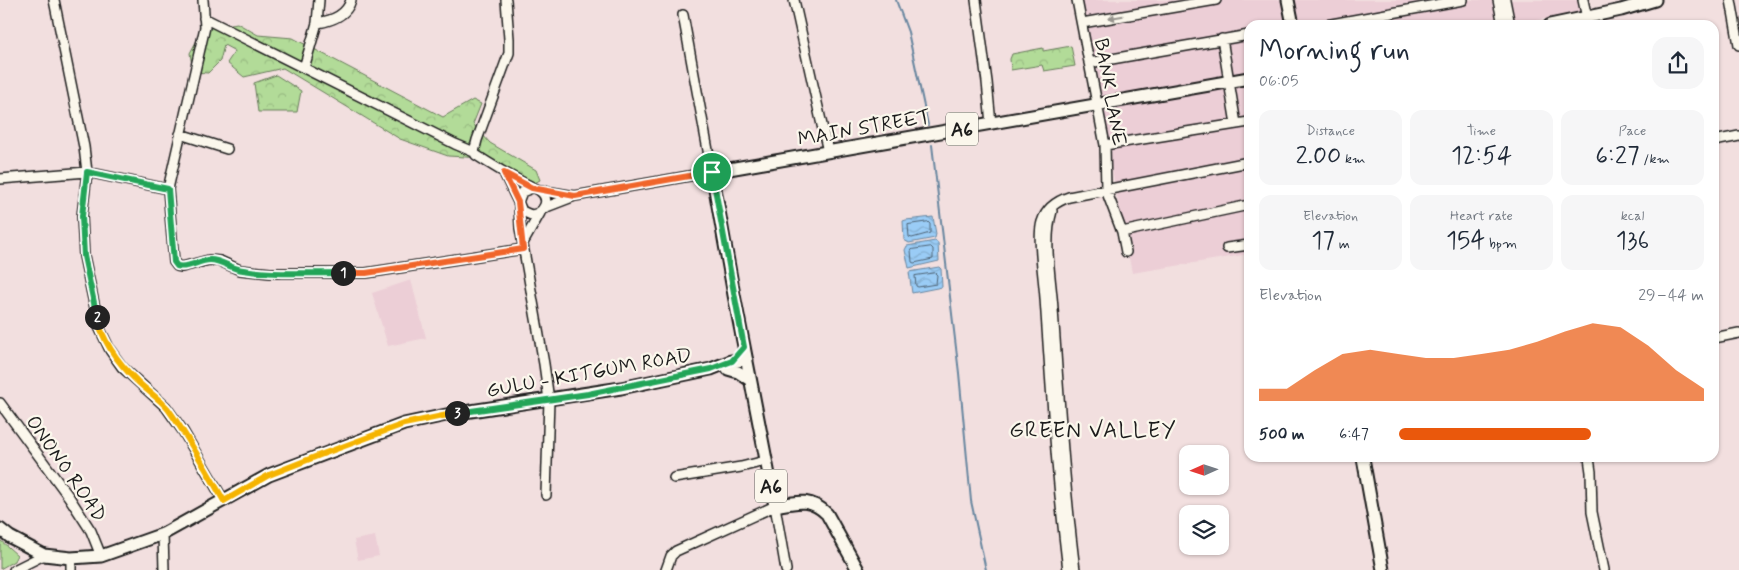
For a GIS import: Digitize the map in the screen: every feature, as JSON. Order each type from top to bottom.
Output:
[{"type":"main road","points":[[1288,0],[1292,20]]},
{"type":"main road","points":[[1577,20],[1655,0]]},
{"type":"main road","name":"MAIN STREET","points":[[712,172],[1244,79]]},
{"type":"main road","name":"A6","points":[[712,172],[775,506],[804,502],[820,507],[827,514],[858,570]]},
{"type":"main road","points":[[744,347],[730,365],[750,380]]},
{"type":"main road","name":"GULU - KITGUM ROAD","points":[[0,529],[44,555],[71,558],[101,556],[163,534],[269,475],[404,424],[451,414],[621,388],[747,363]]},
{"type":"main road","points":[[1364,462],[1383,570]]},
{"type":"street","points":[[54,0],[84,147],[87,172],[82,216],[84,256],[99,327],[110,350],[122,367],[166,407],[183,431],[224,501]]},
{"type":"street","points":[[203,0],[205,27],[168,189],[174,262],[177,266],[182,268],[209,260],[220,261],[240,270],[270,274],[366,273],[523,246]]},
{"type":"street","points":[[304,68],[317,23],[319,0]]},
{"type":"street","points":[[317,23],[341,15],[349,6],[351,0]]},
{"type":"street","points":[[474,152],[476,140],[509,53],[510,39],[506,0]]},
{"type":"street","points":[[794,0],[828,152]]},
{"type":"street","points":[[976,0],[991,124]]},
{"type":"street","name":"BANK LANE","points":[[1077,0],[1105,145],[1106,190],[1122,232],[1126,252]]},
{"type":"street","points":[[1082,23],[1216,0]]},
{"type":"street","points":[[1353,20],[1463,0]]},
{"type":"street","points":[[1498,0],[1502,20]]},
{"type":"street","points":[[1505,0],[1509,20]]},
{"type":"street","points":[[1583,0],[1588,18]]},
{"type":"street","points":[[1730,0],[1739,45]]},
{"type":"street","points":[[683,15],[712,172]]},
{"type":"street","points":[[204,18],[474,152],[504,173],[535,189],[544,196],[545,204],[523,246]]},
{"type":"street","points":[[1089,64],[1244,36]]},
{"type":"street","points":[[1222,39],[1236,124]]},
{"type":"street","points":[[1105,145],[1244,123]]},
{"type":"street","points":[[180,134],[228,149]]},
{"type":"street","points":[[1719,140],[1739,136]]},
{"type":"street","points":[[1068,570],[1062,525],[1062,480],[1049,247],[1049,223],[1055,203],[1068,197],[1244,163]]},
{"type":"street","points":[[0,178],[87,172],[168,189]]},
{"type":"street","name":"MAIN STREET","points":[[575,196],[712,172]]},
{"type":"street","points":[[504,173],[519,205],[526,214],[536,215],[542,210],[575,196]]},
{"type":"street","points":[[546,495],[549,400],[520,228],[519,205],[522,192],[535,189],[575,196]]},
{"type":"street","points":[[1122,232],[1244,206]]},
{"type":"street","points":[[1226,248],[1244,245]]},
{"type":"street","points":[[1719,337],[1739,333]]},
{"type":"street","name":"ONONO ROAD","points":[[0,403],[91,531],[101,556]]},
{"type":"street","points":[[674,478],[766,461]]},
{"type":"street","points":[[1590,462],[1592,512],[1604,570]]},
{"type":"street","points":[[1062,480],[1075,570]]},
{"type":"street","points":[[666,570],[671,556],[676,551],[775,506],[786,570]]},
{"type":"street","points":[[163,534],[164,570]]},
{"type":"street","points":[[14,570],[44,555]]},
{"type":"street","points":[[71,558],[71,570]]},
{"type":"shaded area","points":[[1079,0],[1579,0],[1581,11],[1538,20],[1244,20],[1244,255],[1132,273]]},
{"type":"shaded area","points":[[411,280],[426,338],[388,346],[372,293]]},
{"type":"shaded area","points":[[375,536],[379,556],[358,560],[354,540]]},
{"type":"green space","points":[[237,23],[258,35],[293,38],[443,117],[473,100],[481,104],[473,124],[490,143],[536,170],[540,180],[533,184],[483,158],[448,156],[400,139],[283,68],[244,77],[227,63],[235,51],[224,45],[220,61],[208,73],[193,72],[190,53],[203,29]]},
{"type":"green space","points":[[1071,46],[1075,66],[1044,71],[1042,65],[1011,70],[1010,59],[1012,54],[1043,48],[1043,51]]},
{"type":"green space","points":[[276,75],[301,91],[297,112],[258,112],[254,83]]},
{"type":"green space","points":[[0,540],[17,555],[14,561],[0,569]]},
{"type":"water","points":[[933,217],[935,238],[909,243],[904,240],[903,221]]},
{"type":"water","points":[[935,241],[938,243],[939,261],[909,268],[905,250],[907,246]]},
{"type":"water","points":[[939,267],[941,269],[942,287],[912,293],[909,272]]},
{"type":"waterway","points":[[896,0],[908,32],[928,125]]},
{"type":"waterway","points":[[932,145],[959,373],[971,501],[986,570]]},
{"type":"district","name":"GREEN VALLEY","points":[[1093,429]]},
{"type":"route","points":[[87,172],[168,189],[174,262],[177,266],[182,268],[209,260],[220,261],[240,270],[270,274],[366,273],[523,249],[518,202],[504,173],[532,188],[575,196],[712,172],[744,347],[732,361],[711,369],[621,388],[451,414],[404,424],[269,475],[224,501],[183,431],[166,407],[122,367],[110,350],[99,327],[84,256],[82,216],[87,172]]}]
